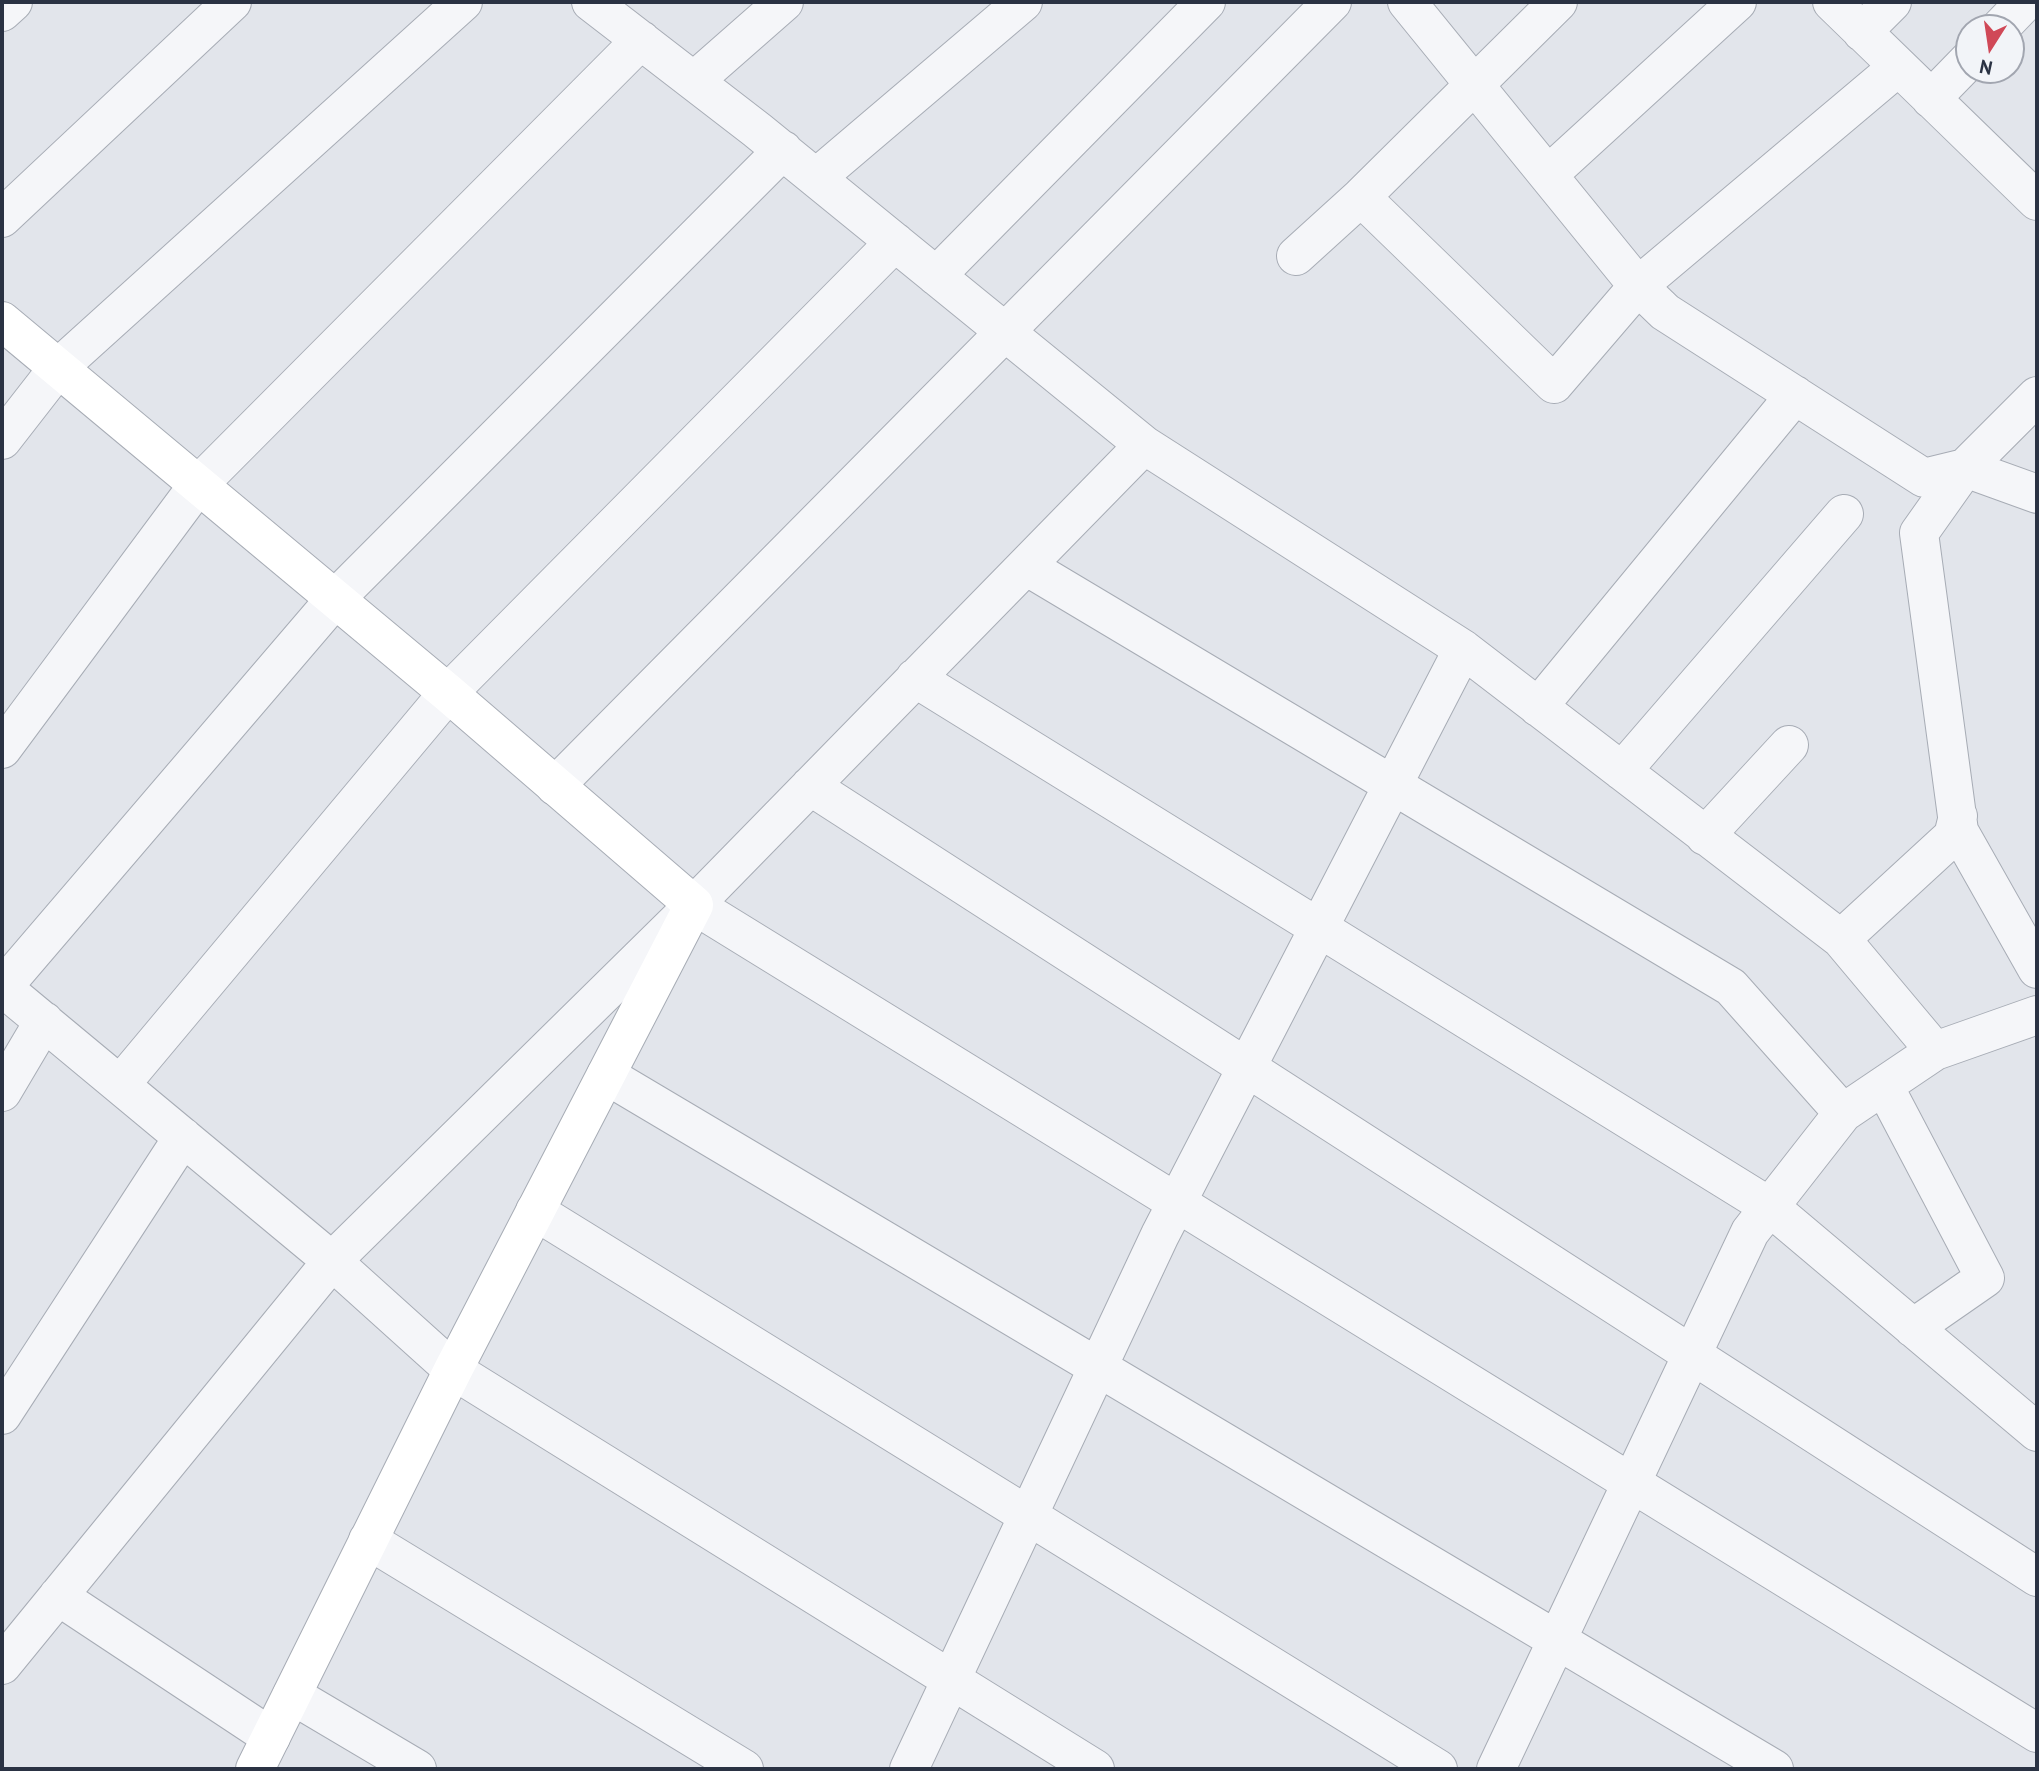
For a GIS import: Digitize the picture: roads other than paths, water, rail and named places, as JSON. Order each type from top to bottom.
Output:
[{"type":"street","points":[[2,12],[13,2]]},
{"type":"street","points":[[2,218],[232,2]]},
{"type":"street","points":[[2,440],[58,368],[463,2]]},
{"type":"street","points":[[591,2],[783,150],[1144,445],[1463,649],[1841,939],[1935,1051]]},
{"type":"street","points":[[694,81],[784,2]]},
{"type":"street","points":[[816,178],[1023,2]]},
{"type":"street","points":[[936,276],[1206,2]]},
{"type":"street","points":[[555,786],[1332,2]]},
{"type":"street","points":[[1408,2],[1639,286],[1665,312],[1924,478],[1965,468],[2037,494]]},
{"type":"street","points":[[1296,256],[1361,197],[1558,2]]},
{"type":"street","points":[[1549,174],[1737,2]]},
{"type":"street","points":[[1832,2],[2037,201]]},
{"type":"street","points":[[1862,32],[1892,2]]},
{"type":"street","points":[[2,749],[198,485],[640,40]]},
{"type":"street","points":[[1361,197],[1554,384],[1639,286],[1898,67]]},
{"type":"street","points":[[1931,99],[1955,74]]},
{"type":"street","points":[[783,150],[335,599],[2,987],[332,1261],[453,1370],[1095,1769]]},
{"type":"street","points":[[120,1085],[448,693],[895,242]]},
{"type":"street","points":[[2,321],[448,693],[694,905],[2037,1733]]},
{"type":"street","points":[[1538,707],[1795,395]]},
{"type":"street","points":[[2037,396],[1965,468],[1919,533],[1959,831],[2037,970]]},
{"type":"street","points":[[2,1665],[332,1261],[694,905],[1144,445]]},
{"type":"street","points":[[1622,771],[1844,514]]},
{"type":"street","points":[[1026,566],[1731,987],[1843,1113]]},
{"type":"street","points":[[909,1769],[1177,1202],[1463,649]]},
{"type":"street","points":[[915,678],[1770,1207],[2037,1432]]},
{"type":"street","points":[[1705,836],[1789,746]]},
{"type":"street","points":[[810,786],[2037,1577]]},
{"type":"street","points":[[1841,939],[1953,836],[1958,816]]},
{"type":"street","points":[[58,1596],[263,1753],[453,1370],[694,905]]},
{"type":"street","points":[[1496,1769],[1750,1232],[1843,1113],[1935,1051],[2037,1015]]},
{"type":"street","points":[[2,1092],[44,1021]]},
{"type":"street","points":[[606,1075],[1774,1769]]},
{"type":"street","points":[[1884,1086],[1985,1278],[1913,1328]]},
{"type":"street","points":[[2,1415],[183,1137]]},
{"type":"street","points":[[535,1211],[1438,1769]]},
{"type":"street","points":[[369,1540],[744,1769]]},
{"type":"street","points":[[292,1695],[417,1769]]}]
